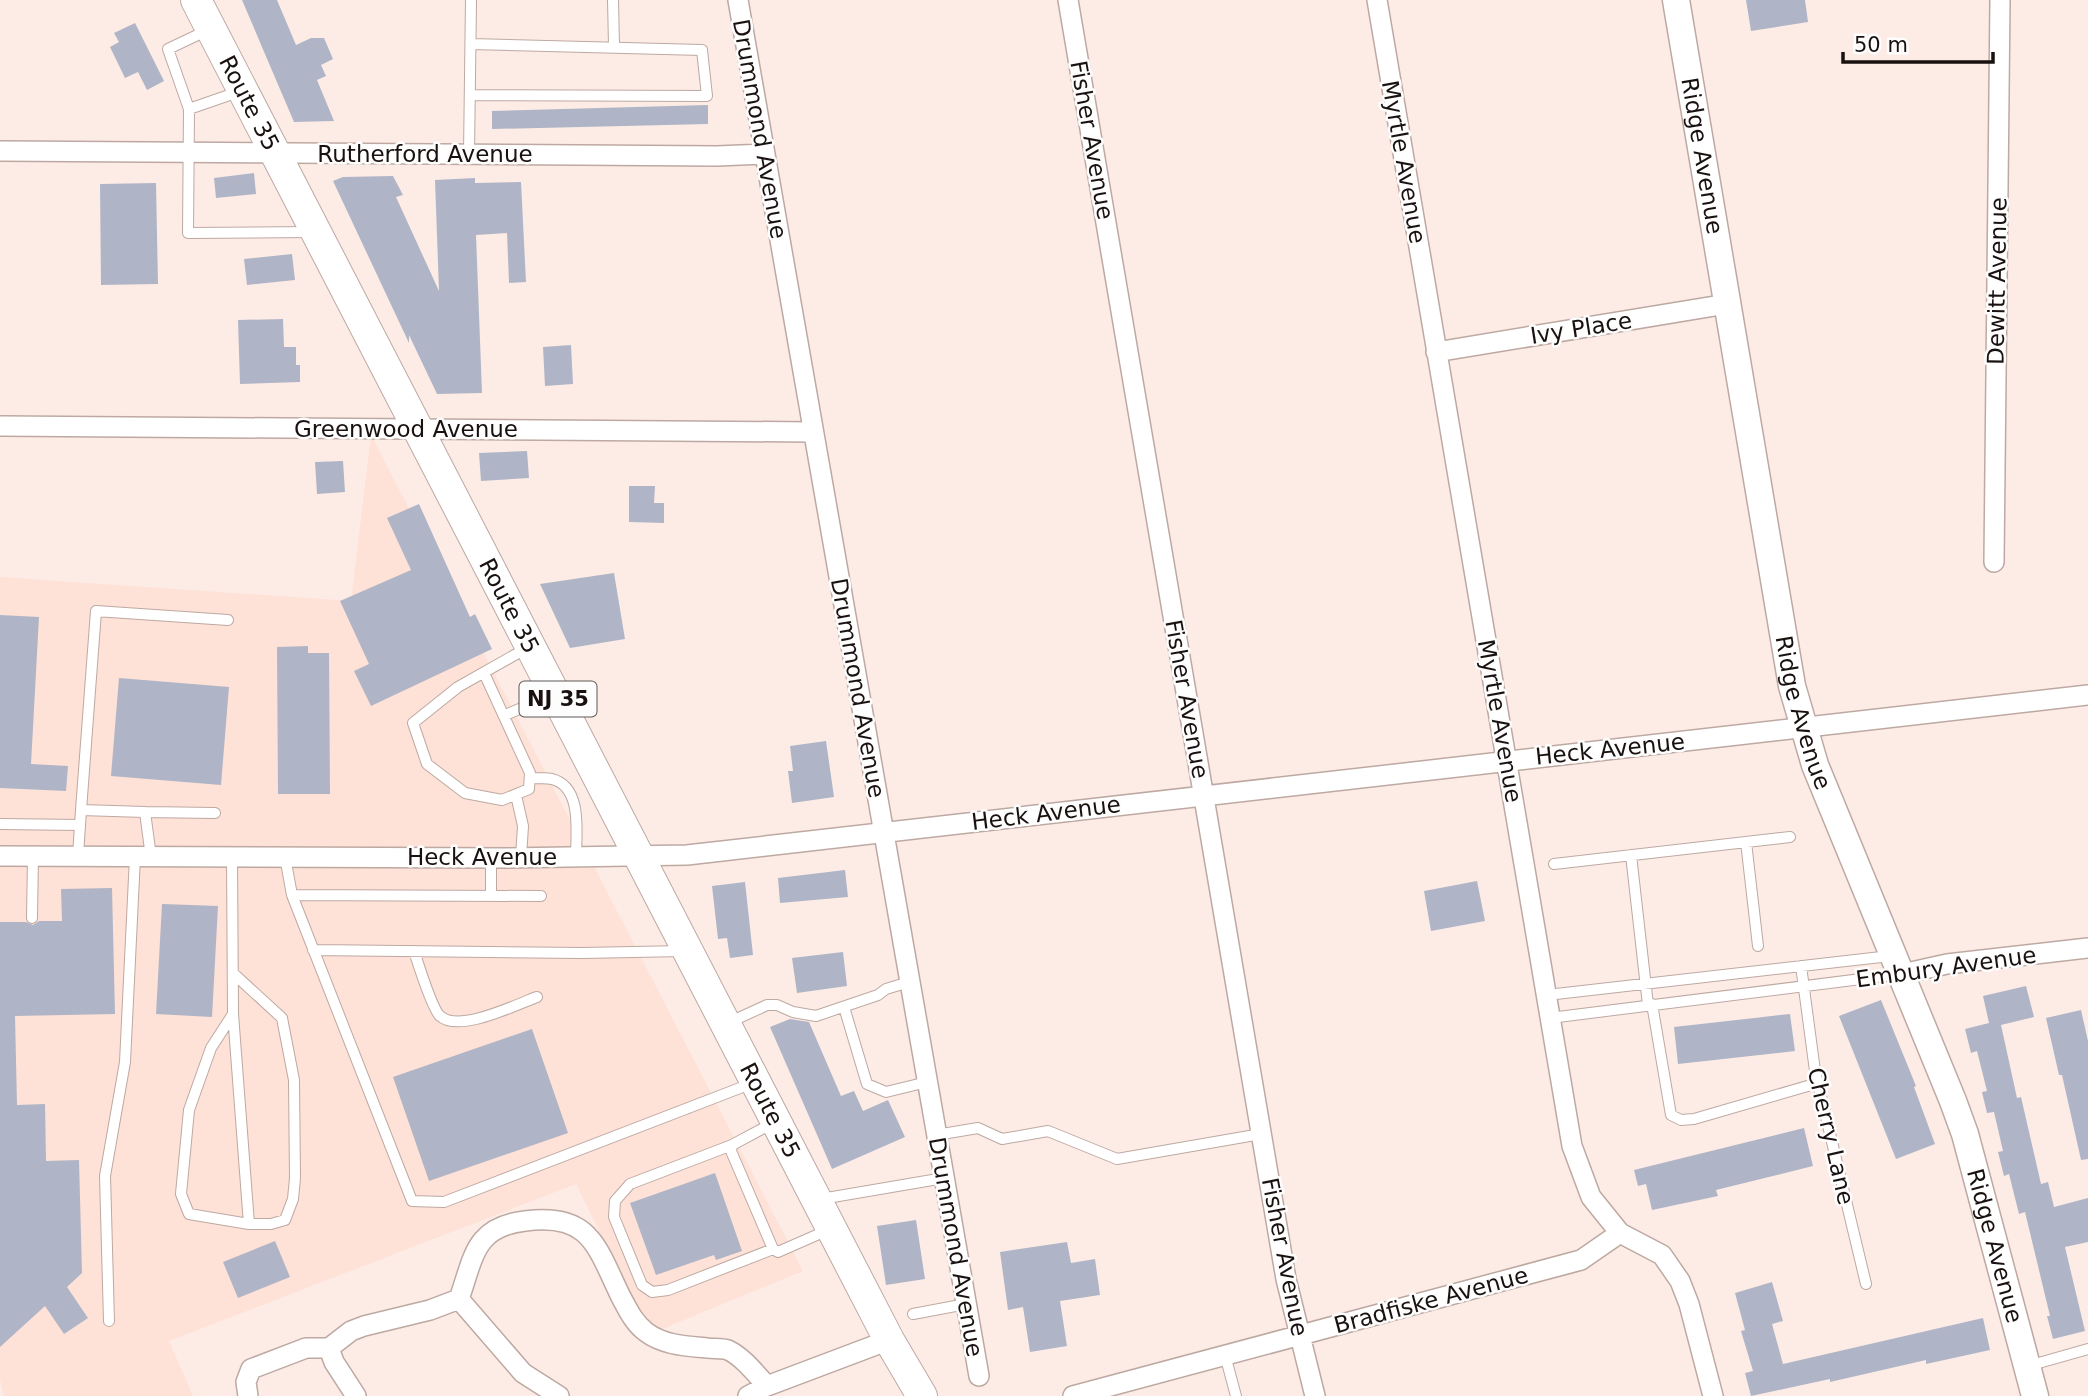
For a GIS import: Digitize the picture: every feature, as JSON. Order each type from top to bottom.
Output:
[{"type":"main road","name":"Route 35","points":[[197,0],[889,1340],[922,1396]]},
{"type":"street","name":"Drummond Avenue","points":[[738,0],[979,1376]]},
{"type":"street","name":"Fisher Avenue","points":[[1068,0],[1286,1279],[1315,1396]]},
{"type":"street","name":"Myrtle Avenue","points":[[1377,0],[1572,1146],[1591,1197],[1620,1233],[1662,1255],[1680,1281],[1689,1304],[1713,1396]]},
{"type":"street","name":"Ridge Avenue","points":[[1676,0],[1792,685],[1815,765],[1965,1134],[2035,1396]]},
{"type":"street","name":"Dewitt Avenue","points":[[1994,562],[2000,0]]},
{"type":"street","name":"Rutherford Avenue","points":[[0,151],[717,156],[765,154]]},
{"type":"street","name":"Ivy Place","points":[[1436,352],[1727,304]]},
{"type":"street","name":"Greenwood Avenue","points":[[0,426],[813,432]]},
{"type":"street","name":"Heck Avenue","points":[[0,856],[521,858],[687,855],[2088,695]]},
{"type":"street","name":"Embury Avenue","points":[[1898,965],[1947,964],[2088,948]]},
{"type":"street","points":[[248,1396],[246,1382],[251,1369],[306,1348],[329,1348],[351,1331],[364,1326],[430,1310],[459,1299],[484,1238],[493,1229],[533,1220],[553,1220],[573,1224],[582,1229],[594,1242],[631,1316],[644,1331],[659,1340],[680,1346],[727,1350],[748,1365],[767,1386]]},
{"type":"street","name":"Bradfiske Avenue","points":[[1073,1396],[1114,1391],[1225,1355],[1581,1260],[1620,1233]]},
{"type":"street","points":[[459,1299],[523,1373],[559,1396]]},
{"type":"street","points":[[748,1396],[767,1386],[889,1340]]},
{"type":"street","points":[[329,1348],[334,1362],[356,1396]]},
{"type":"lane","points":[[469,154],[471,0]]},
{"type":"lane","points":[[613,0],[614,46]]},
{"type":"lane","points":[[211,29],[168,49],[189,109],[188,233],[316,232]]},
{"type":"lane","points":[[471,44],[702,50],[706,96],[471,95]]},
{"type":"lane","points":[[189,109],[243,90]]},
{"type":"lane","points":[[78,856],[96,611],[228,620]]},
{"type":"lane","points":[[484,673],[530,772],[529,789],[502,800],[465,793],[427,764],[413,723],[458,687],[530,646]]},
{"type":"lane","points":[[505,715],[555,694]]},
{"type":"lane","points":[[530,778],[554,779],[572,794],[576,811],[576,857]]},
{"type":"lane","points":[[516,794],[523,826],[521,858]]},
{"type":"lane","points":[[81,810],[215,813]]},
{"type":"lane","points":[[109,1321],[105,1177],[125,1062],[145,812]]},
{"type":"lane","points":[[0,824],[80,825]]},
{"type":"lane","points":[[1554,864],[1790,837]]},
{"type":"lane","points":[[1746,842],[1758,946]]},
{"type":"lane","points":[[1631,855],[1645,985],[1671,1115],[1681,1120],[1694,1119],[1818,1083]]},
{"type":"lane","points":[[32,918],[33,856]]},
{"type":"lane","points":[[232,857],[233,1014],[249,1224]]},
{"type":"lane","points":[[285,857],[292,895],[412,1201],[444,1202],[756,1082]]},
{"type":"lane","points":[[491,858],[491,896]]},
{"type":"lane","points":[[292,895],[541,896]]},
{"type":"lane","points":[[313,950],[582,953],[688,951]]},
{"type":"lane","points":[[414,951],[438,1015],[450,1022],[466,1022],[537,997]]},
{"type":"lane","name":"Embury Avenue","points":[[1547,995],[1801,966],[1898,965]]},
{"type":"lane","name":"Embury Avenue","points":[[1550,1017],[1804,986],[1898,965]]},
{"type":"lane","points":[[1801,966],[1804,986]]},
{"type":"lane","points":[[233,1014],[211,1048],[189,1110],[181,1194],[189,1214],[249,1224],[271,1224],[285,1220],[293,1199],[294,1080],[282,1018],[234,974]]},
{"type":"lane","points":[[726,1024],[767,1005],[777,1005],[793,1012],[816,1016],[909,982]]},
{"type":"lane","name":"Cherry Lane","points":[[1804,986],[1818,1083],[1866,1284]]},
{"type":"lane","points":[[844,1007],[867,1084],[886,1092],[927,1082]]},
{"type":"lane","points":[[773,1249],[668,1290],[652,1292],[642,1285],[614,1217],[615,1201],[630,1184],[732,1145],[777,1121]]},
{"type":"lane","points":[[936,1135],[978,1128],[1002,1139],[1048,1131],[1117,1159],[1261,1134]]},
{"type":"lane","points":[[732,1145],[732,1151],[773,1249],[778,1252],[832,1228]]},
{"type":"lane","points":[[817,1200],[944,1178]]},
{"type":"lane","points":[[913,1314],[966,1304]]},
{"type":"lane","points":[[2027,1366],[2088,1349]]},
{"type":"lane","points":[[1225,1355],[1236,1396]]},
{"type":"shaded area","points":[[371,435],[803,1271],[650,1334],[576,1184],[169,1341],[193,1396],[4,1396],[0,1380],[0,577],[351,601]]},
{"type":"building","points":[[242,0],[277,0],[296,45],[311,38],[324,38],[333,59],[321,65],[326,76],[317,80],[334,121],[294,122]]},
{"type":"building","points":[[1746,0],[1805,0],[1808,22],[1751,31]]},
{"type":"building","points":[[135,23],[164,81],[147,90],[138,72],[125,78],[110,47],[119,42],[114,33]]},
{"type":"building","points":[[708,105],[708,124],[492,129],[492,111]]},
{"type":"building","points":[[254,173],[256,194],[216,198],[214,178]]},
{"type":"building","points":[[393,176],[403,195],[396,197],[439,291],[435,180],[475,178],[475,183],[521,182],[526,282],[509,283],[507,233],[476,235],[482,393],[437,394],[409,335],[409,343],[333,181],[343,177]]},
{"type":"building","points":[[156,183],[158,284],[101,285],[100,184]]},
{"type":"building","points":[[292,254],[295,280],[247,285],[244,259]]},
{"type":"building","points":[[283,319],[284,347],[296,347],[300,382],[240,384],[238,320]]},
{"type":"building","points":[[571,345],[573,384],[545,386],[543,347]]},
{"type":"building","points":[[527,451],[529,478],[481,481],[479,453]]},
{"type":"building","points":[[343,461],[345,492],[317,494],[315,462]]},
{"type":"building","points":[[629,486],[655,486],[654,503],[664,503],[664,523],[629,522]]},
{"type":"building","points":[[419,504],[470,617],[475,614],[492,649],[371,706],[354,671],[369,664],[340,601],[411,570],[387,518]]},
{"type":"building","points":[[614,573],[625,639],[570,648],[540,584]]},
{"type":"building","points":[[0,615],[39,617],[31,764],[68,766],[66,791],[0,788]]},
{"type":"building","points":[[308,646],[308,653],[329,653],[330,794],[278,794],[277,647]]},
{"type":"building","points":[[119,678],[229,687],[221,785],[111,776]]},
{"type":"building","points":[[826,741],[834,797],[792,803],[788,771],[793,771],[790,746]]},
{"type":"building","points":[[845,870],[848,897],[780,903],[778,878]]},
{"type":"building","points":[[1477,881],[1485,921],[1431,931],[1424,891]]},
{"type":"building","points":[[745,882],[753,955],[730,958],[727,938],[718,939],[712,886]]},
{"type":"building","points":[[112,888],[115,1014],[15,1016],[17,1105],[45,1104],[46,1161],[79,1160],[82,1273],[67,1287],[88,1318],[64,1334],[45,1306],[0,1347],[0,922],[26,922],[33,925],[39,921],[62,921],[61,889]]},
{"type":"building","points":[[162,904],[218,906],[212,1017],[156,1014]]},
{"type":"building","points":[[843,952],[847,986],[797,993],[792,958]]},
{"type":"building","points":[[2026,986],[2034,1017],[2001,1025],[2017,1098],[2021,1097],[2041,1184],[2048,1182],[2054,1207],[2088,1198],[2088,1242],[2065,1247],[2085,1331],[2053,1339],[2025,1212],[2019,1214],[2009,1174],[2004,1176],[1998,1152],[2003,1151],[1994,1112],[1987,1113],[1982,1092],[1987,1091],[1977,1051],[1971,1053],[1965,1029],[1989,1023],[1983,996]]},
{"type":"building","points":[[1881,1000],[1916,1086],[1914,1087],[1935,1144],[1896,1159],[1839,1016]]},
{"type":"building","points":[[2081,1010],[2088,1041],[2088,1159],[2081,1160],[2046,1018]]},
{"type":"building","points":[[1790,1014],[1795,1051],[1678,1064],[1674,1027]]},
{"type":"building","points":[[790,1019],[809,1022],[841,1096],[854,1091],[863,1111],[888,1100],[905,1137],[832,1169],[770,1027]]},
{"type":"building","points":[[532,1029],[568,1133],[429,1181],[393,1077]]},
{"type":"building","points":[[1804,1128],[1813,1166],[1716,1190],[1718,1196],[1652,1210],[1646,1184],[1638,1186],[1634,1170]]},
{"type":"building","points":[[715,1173],[742,1251],[716,1260],[714,1255],[656,1275],[630,1203]]},
{"type":"building","points":[[916,1220],[925,1279],[886,1285],[877,1226]]},
{"type":"building","points":[[275,1241],[290,1277],[238,1298],[223,1262]]},
{"type":"building","points":[[1067,1242],[1071,1263],[1095,1259],[1100,1295],[1060,1301],[1067,1346],[1030,1352],[1023,1307],[1008,1310],[1000,1252]]},
{"type":"building","points":[[1772,1282],[1783,1321],[1772,1324],[1783,1364],[1983,1318],[1990,1350],[1926,1364],[1926,1360],[1830,1382],[1830,1379],[1751,1396],[1745,1373],[1753,1371],[1741,1331],[1745,1330],[1735,1293]]}]
